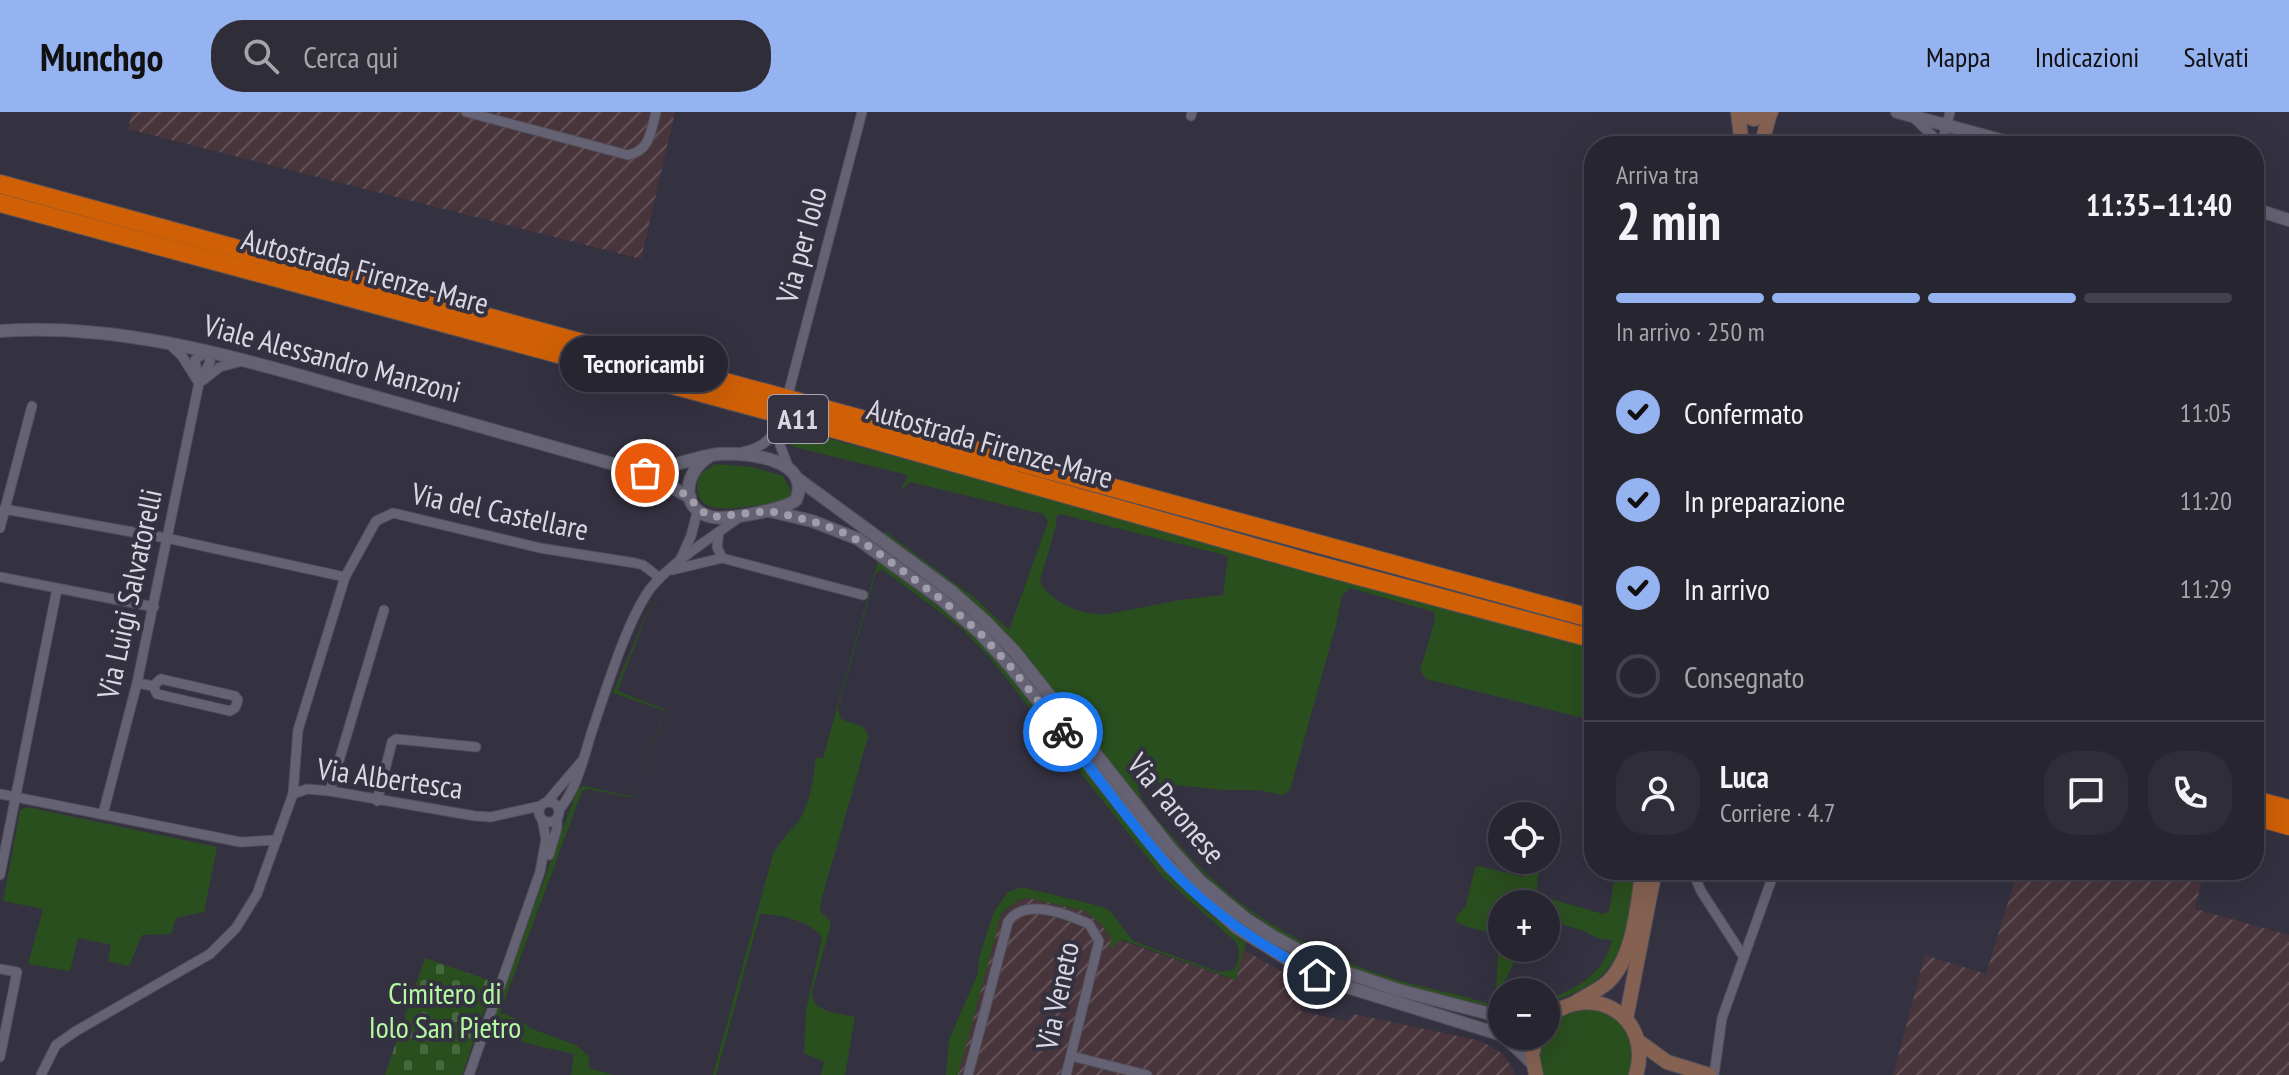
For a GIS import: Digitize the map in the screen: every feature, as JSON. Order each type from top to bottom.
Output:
[{"type":"highway","name":"Autostrada Firenze-Mare","points":[[0,184],[1584,616]]},
{"type":"highway","name":"Autostrada Firenze-Mare","points":[[0,203],[1584,636]]},
{"type":"highway","points":[[2264,803],[2289,809]]},
{"type":"highway","points":[[2264,819],[2289,826]]},
{"type":"main road","points":[[1738,112],[1754,119],[1771,112]]},
{"type":"main road","points":[[1738,112],[1741,136]]},
{"type":"main road","points":[[1764,136],[1771,112]]},
{"type":"main road","points":[[1560,1009],[1608,982],[1619,965],[1626,949],[1641,880]]},
{"type":"main road","points":[[1626,1019],[1653,880]]},
{"type":"main road","points":[[1576,1002],[1603,1004],[1626,1019],[1638,1041],[1640,1058],[1636,1075]]},
{"type":"main road","points":[[1638,1041],[1667,1062],[1711,1075]]},
{"type":"street","points":[[466,112],[628,155],[636,154],[647,145],[656,112]]},
{"type":"street","name":"Via per Iolo","points":[[789,391],[862,112]]},
{"type":"street","points":[[1897,112],[1984,136]]},
{"type":"street","points":[[1943,136],[1950,112]]},
{"type":"street","points":[[1913,117],[1932,136]]},
{"type":"street","points":[[2264,212],[2289,220]]},
{"type":"street","name":"Viale Alessandro Manzoni","points":[[0,331],[78,330],[167,342],[246,360],[645,473],[690,497]]},
{"type":"street","points":[[167,342],[182,356],[199,383],[220,367],[246,360]]},
{"type":"street","name":"Via Luigi Salvatorelli","points":[[103,814],[154,607],[199,383],[210,362],[206,351]]},
{"type":"street","points":[[0,528],[32,406]]},
{"type":"street","points":[[645,473],[710,456],[757,449],[768,442],[778,425],[780,445],[788,466]]},
{"type":"street","points":[[734,454],[788,466]]},
{"type":"street","points":[[710,456],[692,472],[688,488],[698,509],[712,517],[786,507],[796,500],[800,486],[798,479]]},
{"type":"street","name":"Via Paronese","points":[[788,466],[798,479],[951,591],[985,621],[1015,652],[1171,849],[1201,882],[1246,919],[1330,967],[1398,990],[1488,1013]]},
{"type":"street","points":[[4,509],[166,538],[345,577]]},
{"type":"street","points":[[679,561],[691,536],[698,509]]},
{"type":"street","name":"Via Paronese","points":[[770,511],[812,521],[858,539],[941,599],[979,632],[1027,686],[1169,866],[1237,928],[1295,964],[1344,986],[1488,1031]]},
{"type":"street","name":"Via del Castellare","points":[[293,794],[298,730],[345,577],[376,521],[393,513],[540,548],[643,565],[662,576]]},
{"type":"street","points":[[542,819],[547,822],[558,814],[579,776],[581,762],[638,611],[662,576],[744,514]]},
{"type":"street","points":[[719,532],[717,547],[722,558]]},
{"type":"street","points":[[662,576],[672,570],[722,558],[863,595]]},
{"type":"street","points":[[0,577],[154,607]]},
{"type":"street","points":[[0,875],[57,589]]},
{"type":"street","points":[[330,791],[384,610]]},
{"type":"street","points":[[161,679],[235,696],[238,700],[230,711],[157,694],[153,686],[161,679]]},
{"type":"street","points":[[137,683],[153,686]]},
{"type":"street","points":[[192,702],[196,687]]},
{"type":"street","points":[[377,801],[392,742],[396,739],[476,747]]},
{"type":"street","points":[[469,1075],[540,872],[546,831],[539,813],[581,762]]},
{"type":"street","name":"Via Albertesca","points":[[41,1075],[56,1045],[210,954],[236,928],[257,894],[293,794],[307,789],[330,791],[491,817],[544,804]]},
{"type":"street","points":[[0,794],[240,842],[277,840]]},
{"type":"street","points":[[540,872],[551,851],[558,814],[556,804],[544,804]]},
{"type":"street","points":[[1696,880],[1743,956]]},
{"type":"street","points":[[1711,1075],[1722,1018],[1771,880]]},
{"type":"street","name":"Via Veneto","points":[[968,1075],[1008,922],[1013,914],[1032,908],[1081,920],[1093,929],[1099,941],[1066,1075]]},
{"type":"street","points":[[0,969],[17,972],[1,1051]]},
{"type":"street","name":"Via Paronese","points":[[1516,1050],[1534,1069]]},
{"type":"street","points":[[1071,1056],[1147,1075]]},
{"type":"shaded area","points":[[132,112],[675,112],[641,259],[128,129]]},
{"type":"shaded area","points":[[2015,880],[2202,880],[2195,909],[2289,935],[2289,1075],[1893,1075],[1925,955],[1986,974]]},
{"type":"shaded area","points":[[1029,898],[1085,911],[1111,937],[1235,980],[1244,950],[1305,985],[1300,1011],[1346,1021],[1354,1014],[1481,1041],[1488,1045],[1488,1050],[1503,1054],[1514,1075],[957,1075],[1000,917],[1014,903]]},
{"type":"green space","points":[[787,427],[1584,644],[1584,718],[1426,679],[1420,670],[1435,620],[1434,612],[1350,588],[1342,596],[1290,790],[1283,795],[1259,790],[1223,790],[1147,782],[1138,786],[1146,806],[1194,861],[1219,885],[1273,925],[1334,957],[1365,969],[1488,1006],[1405,986],[1350,968],[1280,933],[1212,882],[1172,841],[1001,628],[969,598],[884,535],[884,532],[887,533],[976,599],[1009,630],[1048,522],[1043,514],[910,482],[900,491],[908,475],[794,447],[786,441]],"holes":[[[1060,514],[1228,556],[1223,595],[1108,614],[1079,611],[1059,602],[1040,580],[1056,517]]]},
{"type":"green space","points":[[715,464],[752,467],[783,476],[791,491],[789,498],[781,503],[739,508],[712,507],[702,501],[698,491],[699,475]]},
{"type":"green space","points":[[878,561],[947,613],[989,650],[1167,873],[1212,916],[1246,942],[1236,980],[1123,940],[1116,943],[1114,948],[1110,947],[1111,937],[1085,911],[1029,898],[1019,900],[1001,915],[958,1075],[946,1075],[949,1040],[978,973],[979,958],[994,912],[1008,892],[1022,887],[1103,907],[1111,912],[1133,941],[1219,972],[1234,970],[1238,949],[1236,942],[1162,876],[990,658],[960,627],[882,569],[876,573],[838,708],[840,718],[864,728],[868,737],[821,901],[820,911],[830,921],[830,928],[812,992],[813,999],[821,1008],[855,1017],[845,1075],[821,1075],[824,1062],[804,1053],[806,1011],[822,937],[802,923],[760,914],[716,1075],[713,1075],[773,854],[806,807],[815,758],[823,758]]},
{"type":"green space","points":[[662,590],[645,619],[618,689],[666,710],[634,798],[587,789],[582,791],[500,1013],[576,1045],[589,1056],[589,1068],[614,1075],[571,1075],[574,1054],[517,1039],[499,1025],[494,1015],[578,788],[584,786],[634,797],[665,711],[613,693],[644,619]]},
{"type":"green space","points":[[27,807],[217,847],[204,912],[176,918],[171,934],[142,935],[129,966],[108,961],[111,945],[78,938],[70,971],[28,964],[43,909],[3,901],[20,811]]},
{"type":"green space","points":[[1475,868],[1488,868],[1488,874],[1523,877],[1525,874],[1538,874],[1538,890],[1488,890],[1488,932],[1456,921],[1466,905]]},
{"type":"green space","points":[[1614,880],[1636,880],[1626,932],[1614,961],[1587,987],[1560,999],[1560,994],[1588,979],[1608,952],[1612,940],[1599,939],[1560,924],[1560,902],[1603,914],[1609,911]]},
{"type":"green space","name":"Cimitero di Iolo San Pietro","points":[[425,958],[494,982],[462,1075],[385,1075]]},
{"type":"green space","points":[[1498,962],[1514,962],[1506,978],[1497,978]]},
{"type":"green space","points":[[1594,1006],[1622,1021],[1634,1050],[1629,1075],[1544,1075],[1539,1050],[1560,1050],[1562,1012]]},
{"type":"way so far","points":[[645,473],[690,497],[698,509],[712,517],[770,511],[812,521],[858,539],[941,599],[979,632],[1063,732]]},
{"type":"place","name":"Tecnoricambi","points":[[645,473]]},
{"type":"route","points":[[1063,732],[1189,887],[1237,928],[1317,975]]}]
